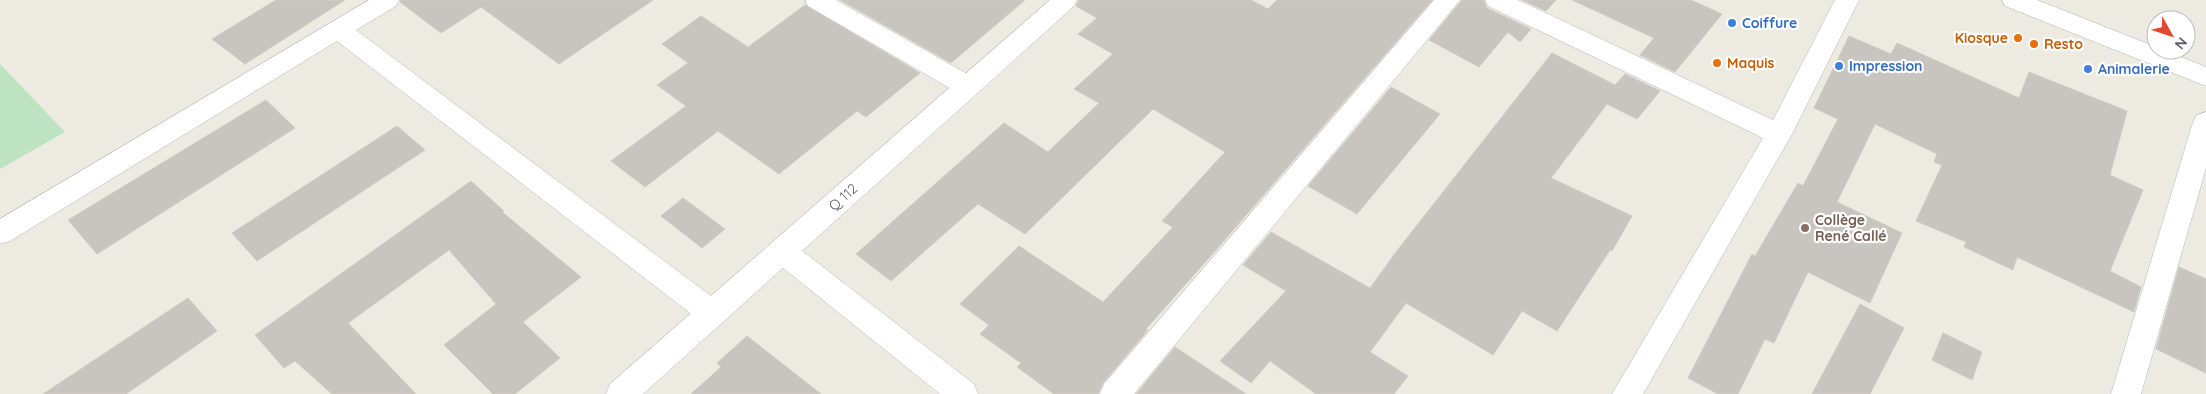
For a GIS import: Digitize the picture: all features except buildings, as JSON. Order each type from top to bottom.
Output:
[{"type":"street","points":[[0,233],[387,0]]},
{"type":"street","points":[[817,0],[966,86]]},
{"type":"street","name":"Q 112","points":[[621,394],[1064,0]]},
{"type":"street","points":[[1115,394],[1448,0]]},
{"type":"street","points":[[1497,0],[1779,134]]},
{"type":"street","points":[[1631,392],[1779,134],[1847,0]]},
{"type":"street","points":[[2014,0],[2206,77]]},
{"type":"street","points":[[339,30],[713,314]]},
{"type":"street","points":[[2126,394],[2206,122]]},
{"type":"street","points":[[782,251],[963,394]]},
{"type":"green space","points":[[0,64],[65,132],[0,169]]},
{"type":"place","name":"Coiffure","points":[[1732,23]]},
{"type":"place","name":"Kiosque","points":[[2018,38]]},
{"type":"place","name":"Resto","points":[[2034,44]]},
{"type":"place","name":"Maquis","points":[[1717,63]]},
{"type":"place","name":"Impression","points":[[1839,66]]},
{"type":"place","name":"Animalerie","points":[[2088,69]]},
{"type":"place","name":"Collège René Callé","points":[[1805,228]]}]
